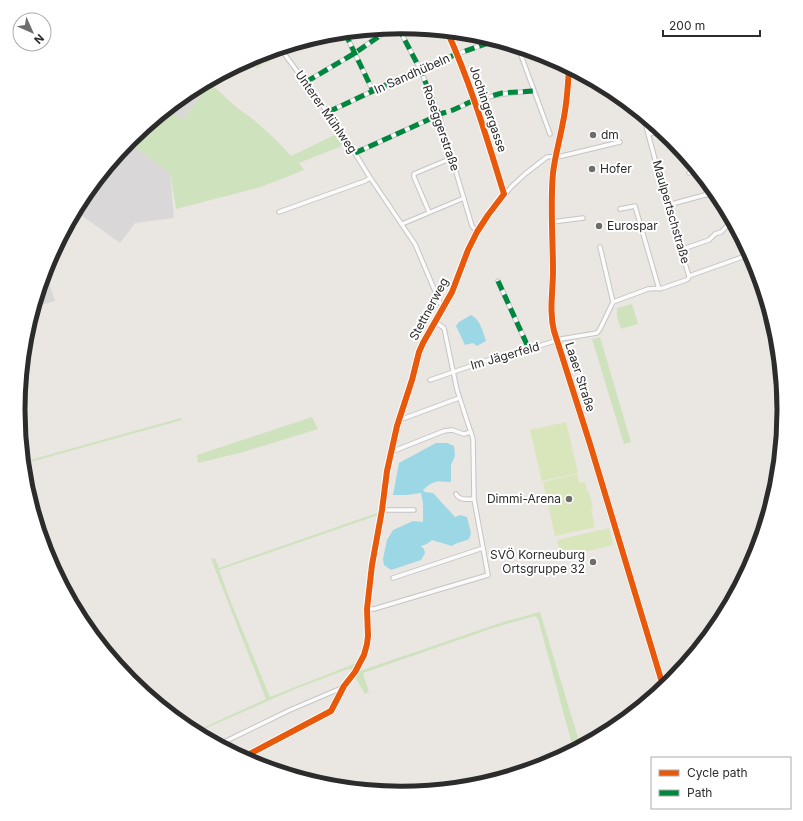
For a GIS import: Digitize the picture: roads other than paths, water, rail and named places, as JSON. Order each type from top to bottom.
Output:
[{"type":"street","name":"Roseggerstraße","points":[[402,34],[420,69],[439,115],[472,226],[477,232]]},
{"type":"street","points":[[306,82],[355,53],[381,35]]},
{"type":"street","name":"Jochingergasse","points":[[449,37],[475,101],[504,194]]},
{"type":"street","points":[[347,38],[373,91]]},
{"type":"street","name":"In Sandhübeln","points":[[328,112],[420,69],[486,44]]},
{"type":"street","name":"Unterer Mühlweg","points":[[284,53],[342,132],[370,178],[416,245],[443,307]]},
{"type":"street","points":[[520,53],[550,134]]},
{"type":"street","name":"Laaer Straße","points":[[569,73],[564,121],[556,156],[552,183],[552,325],[590,444],[662,683]]},
{"type":"street","points":[[462,106],[470,102],[502,93],[533,91]]},
{"type":"street","points":[[355,153],[443,113]]},
{"type":"street","name":"Maulpertschstraße","points":[[613,302],[648,289],[659,289],[686,280],[689,276],[680,250],[645,123]]},
{"type":"street","points":[[649,134],[656,132]]},
{"type":"street","name":"Stettnerweg","points":[[344,686],[359,665],[367,644],[367,609],[372,565],[382,510],[387,471],[399,419],[412,380],[419,352],[452,292],[468,250],[477,232],[504,194],[547,157],[562,156],[620,142]]},
{"type":"street","points":[[429,212],[414,174],[452,158]]},
{"type":"street","points":[[279,212],[370,178]]},
{"type":"street","points":[[668,205],[707,195],[705,188]]},
{"type":"street","points":[[402,224],[464,198]]},
{"type":"street","points":[[620,209],[635,206],[659,289]]},
{"type":"street","points":[[552,222],[583,218]]},
{"type":"street","points":[[680,250],[709,240],[715,234],[721,232],[729,224]]},
{"type":"street","points":[[600,247],[613,302]]},
{"type":"street","points":[[689,276],[745,256]]},
{"type":"street","points":[[498,281],[528,349]]},
{"type":"street","name":"Im Jägerfeld","points":[[430,380],[491,359],[568,337],[597,333],[613,302]]},
{"type":"street","points":[[367,609],[374,609],[488,575],[474,499],[473,444],[471,432],[459,398],[444,328],[435,322]]},
{"type":"street","points":[[399,419],[459,398]]},
{"type":"street","points":[[391,452],[444,430],[452,430],[464,434],[471,432]]},
{"type":"street","points":[[456,494],[458,498],[461,499],[474,499]]},
{"type":"street","points":[[382,510],[414,510]]},
{"type":"street","points":[[393,578],[483,548]]},
{"type":"street","points":[[331,711],[344,686]]},
{"type":"street","points":[[224,742],[344,686]]},
{"type":"water","points":[[471,315],[477,319],[486,341],[477,346],[473,343],[465,345],[456,326],[459,322]]},
{"type":"water","points":[[436,443],[447,443],[454,446],[455,456],[451,465],[451,482],[436,482],[430,484],[423,490],[425,492],[433,493],[455,517],[460,515],[467,517],[471,533],[469,539],[452,546],[432,540],[421,546],[425,553],[421,560],[391,570],[384,565],[383,559],[387,540],[393,530],[413,521],[423,522],[423,503],[421,493],[393,495],[399,463]]},
{"type":"place","name":"dm","points":[[593,135]]},
{"type":"place","name":"Hofer","points":[[592,169]]},
{"type":"place","name":"Eurospar","points":[[599,226]]},
{"type":"place","name":"Dimmi-Arena","points":[[569,499]]},
{"type":"place","name":"SVÖ Korneuburg Ortsgruppe 32","points":[[593,562]]}]
